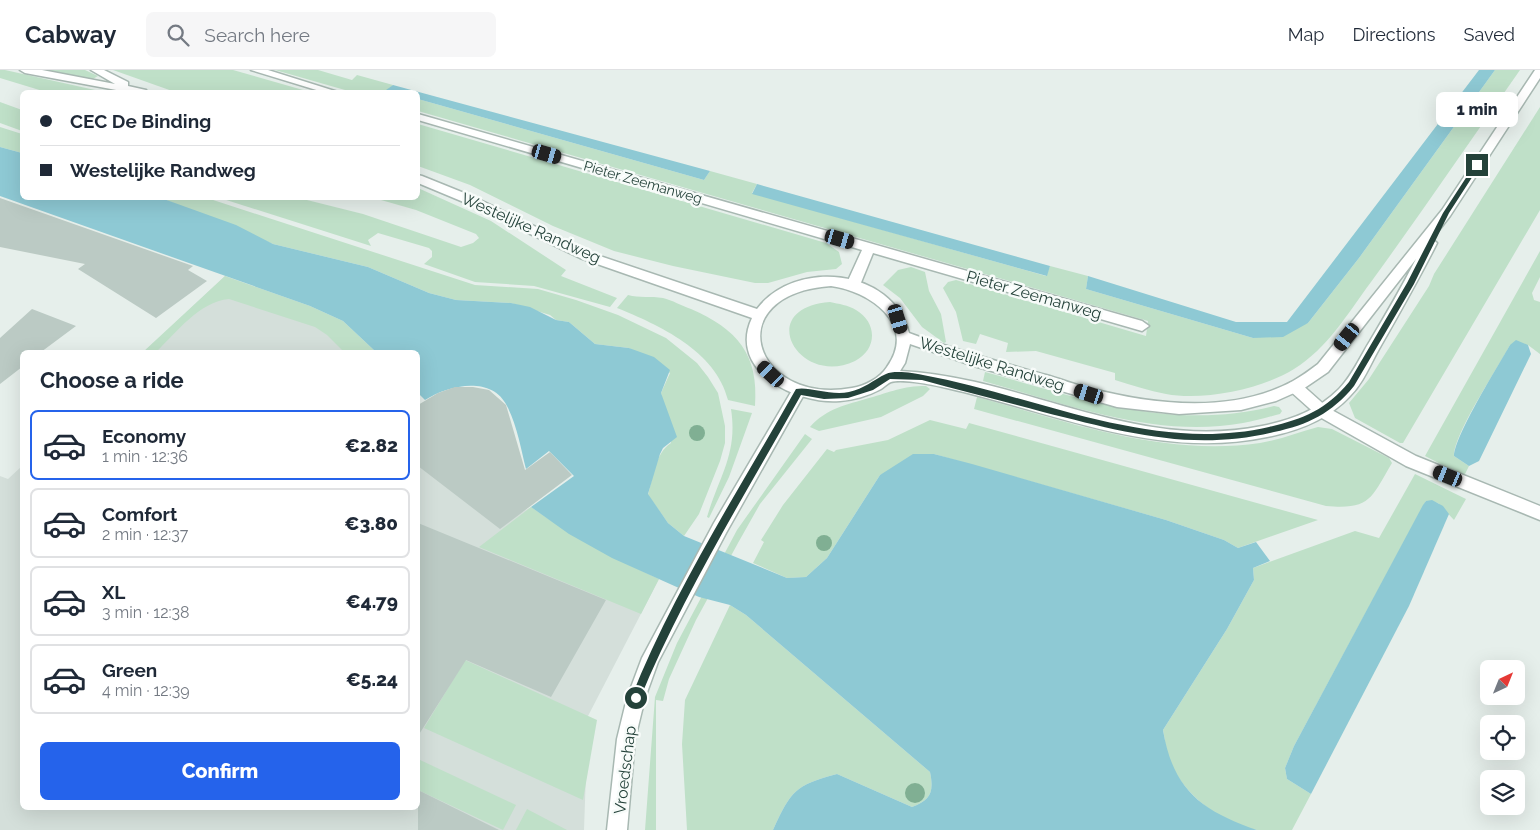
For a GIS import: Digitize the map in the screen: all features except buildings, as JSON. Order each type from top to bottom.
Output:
[{"type":"street","points":[[25,70],[131,90]]},
{"type":"street","points":[[96,70],[138,90]]},
{"type":"street","points":[[256,70],[326,90]]},
{"type":"street","name":"Westelijke Randweg","points":[[904,336],[991,367],[1126,402],[1212,407],[1257,400],[1295,387],[1322,368],[1446,213],[1540,70]]},
{"type":"street","name":"Pieter Zeemanweg","points":[[420,118],[1142,326]]},
{"type":"street","name":"Westelijke Randweg","points":[[420,180],[470,200],[584,254],[758,315]]},
{"type":"street","name":"Westelijke Randweg","points":[[888,376],[943,381],[1109,425],[1182,438],[1208,439],[1269,432],[1323,412],[1341,397],[1352,384],[1410,284],[1446,213]]},
{"type":"street","points":[[853,285],[869,248]]},
{"type":"street","points":[[831,281],[853,285],[872,293],[888,305],[898,319],[904,336],[903,350],[898,363],[888,376],[870,388],[848,395],[824,396],[799,391],[779,381],[764,366],[755,350],[753,332],[758,315],[770,300],[788,289],[808,282],[831,281]]},
{"type":"street","points":[[1295,387],[1323,412],[1411,461],[1540,513]]},
{"type":"street","name":"Vroedschap","points":[[617,830],[626,739],[636,698],[651,658],[720,528],[799,391]]},
{"type":"shaded area","points":[[225,276],[372,350],[146,350]]},
{"type":"shaded area","points":[[420,464],[512,518],[531,507],[569,534],[659,579],[588,716],[584,830],[0,830],[0,476],[8,479],[20,468],[20,810],[420,810]]},
{"type":"green space","points":[[0,70],[5,70],[95,90],[39,90],[0,78]]},
{"type":"green space","points":[[44,70],[85,70],[98,76],[91,80]]},
{"type":"green space","points":[[113,70],[233,70],[303,90],[169,90]]},
{"type":"green space","points":[[275,70],[318,70],[352,80],[357,75],[393,85],[387,90],[345,90]]},
{"type":"green space","points":[[1495,70],[1520,70],[1390,256],[1345,318],[1317,351],[1294,369],[1266,382],[1232,392],[1198,396],[1181,396],[1147,390],[1115,380],[1115,373],[1036,351],[1006,352],[1008,343],[980,334],[976,344],[963,341],[956,312],[943,288],[948,282],[956,280],[1146,336],[1148,321],[420,112],[420,100],[704,180],[710,171],[757,184],[752,193],[1046,276],[1050,266],[1088,276],[1086,289],[1253,338],[1308,323],[1359,258]]},
{"type":"green space","points":[[0,102],[20,109],[20,130],[0,123]]},
{"type":"green space","points":[[1540,107],[1540,210],[1403,443],[1400,443],[1355,418],[1349,403],[1369,379]]},
{"type":"green space","points":[[420,125],[826,243],[839,252],[842,264],[836,269],[807,272],[768,283],[755,283],[673,266],[614,251],[553,226],[470,185],[420,167]]},
{"type":"green space","points":[[0,127],[20,133],[20,152],[0,147]]},
{"type":"green space","points":[[420,189],[491,221],[566,270],[561,276],[617,298],[610,307],[534,286],[475,282],[424,264],[432,257],[432,251],[429,248],[378,233],[368,240],[371,246],[226,200],[307,200],[363,214],[461,247],[473,243],[479,238],[476,234],[416,210],[381,200],[420,200]]},
{"type":"green space","points":[[166,200],[213,200],[475,285],[538,289],[618,315],[666,338],[697,363],[708,377],[718,393],[725,426],[725,443],[720,461],[699,514],[684,536],[668,523],[648,495],[658,459],[671,443],[661,393],[670,373],[629,348],[595,344],[569,322],[556,320],[550,315],[511,303],[456,300],[429,293],[368,267],[273,244]]},
{"type":"green space","points":[[1540,251],[1540,277],[1532,293],[1534,300],[1540,302],[1540,354],[1528,345],[1510,345],[1469,417],[1456,446],[1454,456],[1469,466],[1464,476],[1425,456]]},
{"type":"green space","points":[[911,267],[925,272],[929,291],[941,314],[946,342],[944,343],[922,327],[900,298],[883,285],[898,270]]},
{"type":"green space","points":[[225,276],[310,306],[343,321],[374,350],[342,350],[327,335],[315,327],[229,299],[218,301],[198,312],[158,350],[145,350]]},
{"type":"green space","points":[[628,295],[659,297],[670,300],[707,317],[733,335],[749,358],[755,388],[755,406],[728,400],[722,383],[711,367],[684,342],[650,323],[617,308]]},
{"type":"green space","points":[[830,302],[850,307],[863,315],[871,328],[872,336],[868,350],[863,356],[855,361],[835,366],[817,364],[802,356],[793,344],[789,330],[794,318],[807,307]]},
{"type":"green space","points":[[985,372],[1092,401],[1163,414],[1236,413],[1274,406],[1279,407],[1282,411],[1280,414],[1253,421],[1210,427],[1144,423],[1079,409],[983,381]]},
{"type":"green space","points":[[926,386],[930,389],[923,396],[881,417],[819,431],[810,427],[823,415],[845,405],[903,388]]},
{"type":"green space","points":[[977,397],[1117,435],[1188,445],[1224,446],[1260,443],[1318,427],[1332,429],[1389,458],[1392,463],[1374,493],[1368,499],[1352,506],[1326,506],[974,409]]},
{"type":"green space","points":[[731,409],[752,413],[729,477],[709,518],[707,517],[730,452],[732,439]]},
{"type":"green space","points":[[930,420],[966,429],[969,423],[1318,520],[1238,548],[1224,540],[1166,520],[934,454],[880,475],[827,558],[806,577],[787,578],[753,563],[764,542],[761,540],[783,505],[827,449],[834,452],[836,450],[888,440]]},
{"type":"green space","points":[[805,434],[812,439],[760,504],[696,620],[669,679],[663,701],[656,700],[656,830],[645,830],[655,697],[677,643],[737,530]]},
{"type":"green space","points":[[1415,474],[1466,499],[1454,520],[1438,503],[1426,501],[1294,746],[1285,768],[1287,779],[1311,794],[1292,830],[1257,830],[1229,821],[1203,804],[1182,782],[1168,756],[1163,730],[1227,629],[1254,580],[1253,568],[1355,531],[1379,538]]},
{"type":"green space","points":[[531,507],[593,546],[659,579],[641,614],[479,547]]},
{"type":"green space","points":[[730,605],[746,615],[930,772],[932,785],[927,798],[912,807],[837,774],[812,782],[796,791],[785,806],[773,830],[687,830],[682,744],[685,700]]},
{"type":"green space","points":[[465,660],[597,720],[583,800],[424,728]]},
{"type":"green space","points":[[420,760],[516,805],[503,830],[420,791]]},
{"type":"green space","points":[[527,809],[567,830],[516,830]]},
{"type":"water","points":[[1479,70],[1495,70],[1359,258],[1308,323],[1283,337],[1253,338],[1086,289],[1088,276],[1236,322],[1287,322]]},
{"type":"water","points":[[393,85],[411,90],[386,90]]},
{"type":"water","points":[[420,92],[710,171],[704,180],[420,100]]},
{"type":"water","points":[[0,147],[20,152],[20,200],[167,200],[236,225],[273,244],[368,267],[429,293],[456,300],[511,303],[530,307],[556,320],[569,322],[595,344],[629,348],[654,357],[670,370],[661,393],[677,437],[663,448],[648,494],[668,523],[684,536],[787,578],[806,577],[827,558],[880,475],[913,454],[934,454],[1166,520],[1224,540],[1238,548],[1256,542],[1270,561],[1253,568],[1254,580],[1227,629],[1163,730],[1174,768],[1193,795],[1221,815],[1257,830],[773,830],[790,798],[796,791],[812,782],[837,774],[912,807],[923,801],[930,794],[932,785],[930,772],[746,615],[730,605],[699,597],[612,558],[569,534],[531,507],[574,476],[549,451],[526,469],[518,437],[507,406],[500,396],[491,390],[481,387],[457,387],[445,390],[425,400],[420,395],[420,350],[374,350],[343,321],[310,306],[0,196]]},
{"type":"water","points":[[757,184],[1050,266],[1047,276],[752,194]]},
{"type":"water","points":[[1516,340],[1528,345],[1531,354],[1479,461],[1469,466],[1454,456],[1456,446],[1487,384],[1510,345]]},
{"type":"water","points":[[1432,500],[1443,506],[1449,514],[1409,606],[1311,794],[1287,779],[1285,768],[1294,746],[1423,505],[1426,501]]},
{"type":"route","points":[[636,698],[651,658],[675,610],[799,391],[824,396],[848,395],[870,388],[888,376],[922,377],[1109,425],[1182,438],[1208,439],[1249,435],[1269,432],[1306,420],[1323,412],[1341,397],[1352,384],[1410,284],[1446,213],[1477,165]]}]
